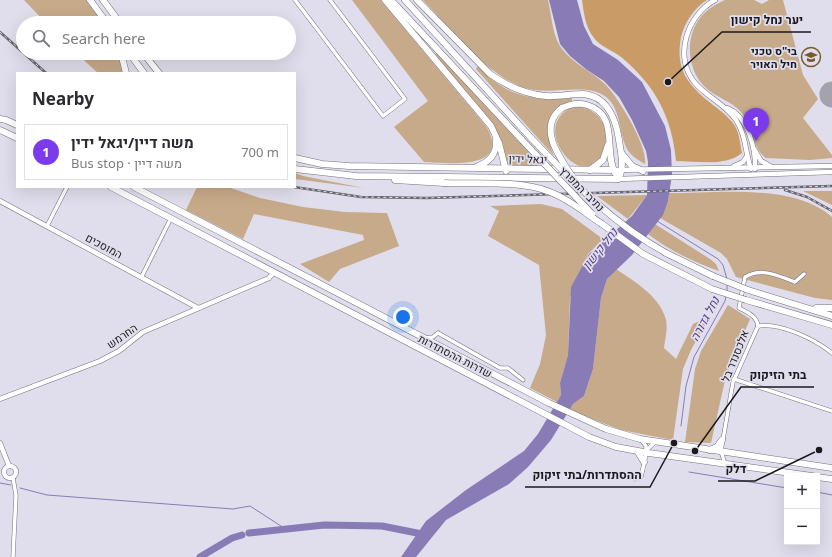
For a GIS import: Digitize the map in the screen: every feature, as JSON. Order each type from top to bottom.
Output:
[{"type":"highway","points":[[90,0],[102,16]]},
{"type":"highway","points":[[103,0],[115,16]]},
{"type":"highway","points":[[385,0],[485,118],[499,142],[505,169],[510,178]]},
{"type":"highway","name":"נתיבי המפרץ","points":[[391,0],[565,188],[602,224],[643,254],[712,289],[832,325]]},
{"type":"highway","name":"נתיבי המפרץ","points":[[406,0],[532,139],[581,189],[626,229],[666,253],[713,276],[748,290],[832,316]]},
{"type":"highway","points":[[417,0],[490,74],[500,81],[528,93],[546,96],[582,94],[598,99],[610,110],[614,120],[623,170],[618,179]]},
{"type":"highway","points":[[123,60],[126,72]]},
{"type":"highway","points":[[134,60],[143,72]]},
{"type":"highway","points":[[149,60],[158,72]]},
{"type":"highway","points":[[581,189],[556,152],[552,139],[551,125],[554,118],[562,108],[573,104],[581,104],[595,109],[605,119],[609,133],[614,170],[618,179]]},
{"type":"highway","points":[[0,119],[16,125]]},
{"type":"highway","points":[[0,130],[16,138]]},
{"type":"highway","points":[[473,168],[485,163],[492,157],[496,145],[494,133]]},
{"type":"highway","points":[[587,171],[595,168],[603,160],[608,146],[609,133]]},
{"type":"highway","points":[[621,153],[632,166],[643,171]]},
{"type":"highway","name":"יגאל ידין","points":[[296,158],[322,164],[349,166],[587,171],[614,170]]},
{"type":"highway","name":"יגאל ידין","points":[[296,169],[356,176],[618,179]]},
{"type":"highway","points":[[356,176],[411,182],[520,185],[541,189],[566,200],[602,224]]},
{"type":"highway","name":"שדרות ההסתדרות","points":[[113,188],[577,431],[601,442],[646,453],[789,473]]},
{"type":"highway","name":"שדרות ההסתדרות","points":[[136,188],[584,420],[606,429],[656,442],[832,468]]},
{"type":"highway","points":[[773,298],[814,308],[832,308]]},
{"type":"highway","points":[[710,450],[717,447],[722,440]]},
{"type":"highway","points":[[636,451],[642,456],[644,462]]},
{"type":"highway","points":[[820,477],[832,479]]},
{"type":"street","points":[[295,0],[383,116],[405,99],[330,0]]},
{"type":"street","points":[[715,0],[704,8],[690,25],[685,42],[684,54],[687,69],[694,82],[726,108],[741,130],[753,168]]},
{"type":"street","points":[[726,108],[734,111],[740,117],[761,161],[774,168]]},
{"type":"street","points":[[752,143],[754,174]]},
{"type":"street","points":[[726,168],[743,162],[748,154]]},
{"type":"street","name":"יגאל ידין","points":[[614,170],[643,171],[832,166]]},
{"type":"street","name":"יגאל ידין","points":[[618,179],[832,172]]},
{"type":"street","points":[[47,226],[66,188]]},
{"type":"street","name":"המוסכים","points":[[0,201],[142,276],[198,308]]},
{"type":"street","points":[[142,276],[169,222]]},
{"type":"street","points":[[804,274],[795,282],[766,272],[752,272],[745,277],[739,308],[752,315],[758,322],[758,326],[776,326],[801,335],[832,353]]},
{"type":"street","name":"החרמש","points":[[0,399],[100,361],[119,351],[142,332],[269,278],[274,273]]},
{"type":"street","name":"אלכסנדר בל","points":[[726,465],[722,440],[734,379],[758,326]]},
{"type":"street","points":[[425,338],[433,337],[438,333]]},
{"type":"street","points":[[438,333],[437,340],[440,346]]},
{"type":"street","points":[[438,333],[500,368],[508,368],[523,380]]},
{"type":"street","points":[[734,379],[832,411]]},
{"type":"street","points":[[635,480],[641,477],[646,453],[646,446],[640,439]]},
{"type":"street","name":"אלכסנדר בל","points":[[722,440],[724,452]]},
{"type":"street","points":[[646,453],[650,445],[656,442]]},
{"type":"street","points":[[0,443],[9,466],[16,470],[13,478],[16,495],[13,557]]},
{"type":"street","points":[[9,466],[5,470],[5,474],[8,478],[13,478]]},
{"type":"shaded area","points":[[24,0],[87,0],[98,16],[39,16]]},
{"type":"shaded area","points":[[352,0],[381,0],[486,126],[492,141],[491,151],[484,157],[474,161],[461,163],[424,162],[394,127],[428,101]]},
{"type":"shaded area","points":[[423,0],[548,0],[554,33],[559,45],[572,60],[611,90],[637,134],[645,156],[645,164],[630,153],[625,144],[618,116],[614,107],[608,99],[600,93],[587,90],[540,91],[525,88],[511,82],[497,73],[470,50]]},
{"type":"shaded area","points":[[582,0],[707,0],[694,11],[683,31],[680,49],[682,68],[685,76],[697,91],[733,123],[738,133],[742,153],[719,162],[676,161],[670,130],[660,103],[633,68],[621,57],[596,41],[587,25]]},
{"type":"shaded area","points":[[725,0],[754,0],[762,4],[769,0],[783,0],[803,75],[818,99],[803,118],[832,155],[832,158],[810,160],[766,158],[757,148],[747,122],[740,111],[732,104],[708,90],[698,79],[691,62],[690,43],[692,34],[702,15],[718,3]]},
{"type":"shaded area","points":[[437,53],[542,167],[506,165],[492,124],[435,55]]},
{"type":"shaded area","points":[[84,60],[121,60],[124,72],[97,72]]},
{"type":"shaded area","points":[[478,66],[499,85],[520,95],[557,99],[572,98],[572,101],[556,110],[551,116],[548,131],[554,156],[476,69]]},
{"type":"shaded area","points":[[575,106],[590,110],[596,114],[600,118],[605,130],[605,146],[598,162],[588,167],[576,165],[565,156],[558,143],[555,129],[560,116]]},
{"type":"shaded area","points":[[296,173],[303,176],[364,188],[296,179]]},
{"type":"shaded area","points":[[197,188],[231,188],[260,198],[303,207],[345,212],[387,213],[399,246],[340,269],[329,282],[300,264],[364,240],[363,235],[254,214],[243,239],[186,210]]},
{"type":"shaded area","points":[[803,191],[832,191],[832,205]]},
{"type":"shaded area","points":[[754,192],[776,194],[797,199],[816,206],[832,217],[832,300],[815,298],[736,277],[727,259],[721,253],[660,218],[668,201],[669,193]]},
{"type":"shaded area","points":[[647,195],[628,219],[597,196]]},
{"type":"shaded area","points":[[541,204],[562,209],[603,239],[588,254],[570,298],[568,355],[560,383],[561,395],[557,402],[530,388],[540,364],[546,335],[539,265],[488,236],[499,211],[490,206]]},
{"type":"shaded area","points":[[655,224],[710,259],[716,264],[719,271],[682,256],[648,234]]},
{"type":"shaded area","points":[[616,269],[646,290],[663,311],[667,323],[664,348],[676,359],[693,324],[710,316],[691,350],[683,369],[673,440],[621,430],[569,410],[573,404],[584,396],[593,369],[601,298],[607,279]]},
{"type":"shaded area","points":[[728,305],[750,319],[726,376],[711,443],[685,442],[695,369],[701,351]]},
{"type":"water","name":"נחל קישון","points":[[549,0],[577,0],[584,26],[593,44],[618,60],[642,82],[665,126],[671,150],[672,175],[668,201],[663,215],[632,255],[607,279],[601,298],[593,369],[584,396],[573,404],[551,440],[528,467],[509,484],[446,520],[416,557],[401,557],[426,521],[466,490],[524,451],[538,434],[561,395],[560,383],[568,355],[571,287],[589,254],[632,216],[647,195],[648,162],[646,151],[632,120],[619,97],[604,81],[587,70],[570,56],[560,44]]},
{"type":"waterway","name":"נחל גדורה","points":[[657,221],[718,259],[723,265],[727,279]]},
{"type":"waterway","name":"נחל גדורה","points":[[727,285],[727,291]]},
{"type":"waterway","name":"נחל גדורה","points":[[681,426],[686,386],[694,357],[725,301],[726,296]]},
{"type":"waterway","name":"נחל גדורה","points":[[689,472],[784,488]]},
{"type":"waterway","points":[[0,483],[11,485]]},
{"type":"waterway","points":[[20,488],[47,495],[233,509],[250,506],[284,528]]},
{"type":"waterway","name":"נחל גדורה","points":[[820,493],[832,495]]},
{"type":"waterway","points":[[249,533],[324,525],[382,526],[427,535]]},
{"type":"waterway","points":[[200,557],[232,538],[242,535]]},
{"type":"railway","points":[[0,32],[16,46]]},
{"type":"railway","points":[[31,60],[45,72]]},
{"type":"railway","points":[[296,187],[361,197],[427,198],[832,186]]},
{"type":"railway","points":[[785,190],[807,197],[832,211]]},
{"type":"place","name":"בי\"ס טכני חיל האויר","points":[[811,57]]},
{"type":"place","name":"יער נחל קישון","points":[[668,82]]},
{"type":"place","name":"משה דיין/יגאל ידין","points":[[756,141]]},
{"type":"place","name":"ההסתדרות/בתי זיקוק","points":[[674,443]]},
{"type":"place","name":"דלק","points":[[819,450]]},
{"type":"place","name":"בתי הזיקוק","points":[[695,451]]}]
